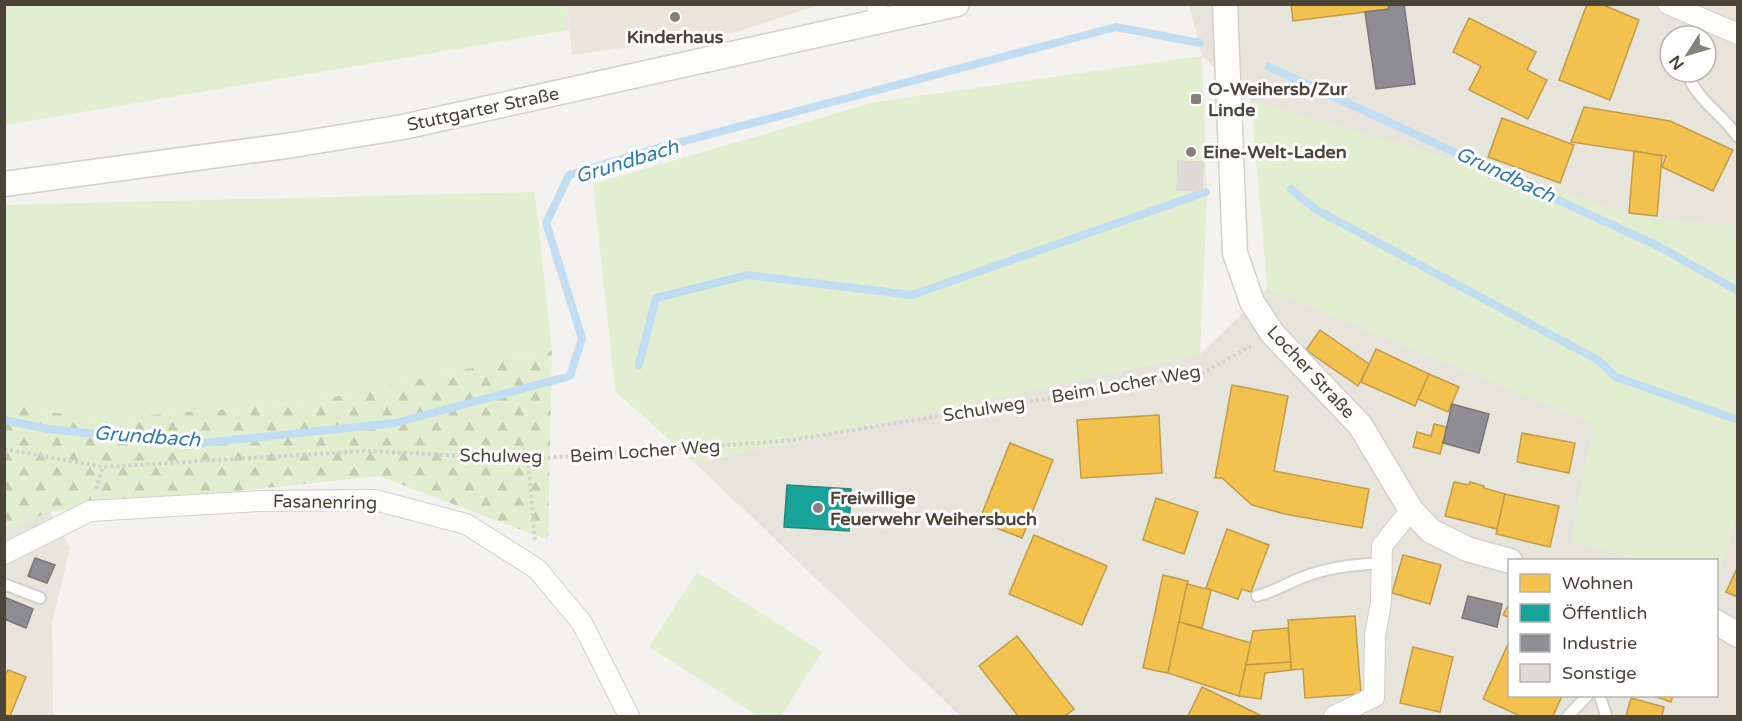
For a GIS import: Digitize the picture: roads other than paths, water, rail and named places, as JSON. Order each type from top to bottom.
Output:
[{"type":"street","name":"Stuttgarter Straße","points":[[4,184],[294,145],[402,127],[878,13],[957,4]]},
{"type":"street","name":"Locher Straße","points":[[1226,4],[1235,253],[1252,302],[1272,333],[1360,425],[1410,510],[1431,531],[1467,549],[1508,561]]},
{"type":"street","points":[[1668,4],[1737,34]]},
{"type":"street","name":"Fasanenring","points":[[4,554],[90,511],[259,501],[375,500],[466,524],[537,569],[582,623],[629,717]]},
{"type":"street","points":[[1334,717],[1374,697],[1375,636],[1381,602],[1382,546],[1410,510]]},
{"type":"street","points":[[1718,623],[1737,634]]},
{"type":"lane","points":[[1700,24],[1704,18]]},
{"type":"lane","points":[[1691,84],[1737,137]]},
{"type":"lane","points":[[1257,596],[1318,572],[1347,565],[1381,563]]},
{"type":"lane","points":[[4,584],[39,598]]},
{"type":"lane","points":[[1568,717],[1586,697]]},
{"type":"lane","points":[[1600,697],[1606,717]]},
{"type":"waterway","name":"Grundbach","points":[[4,420],[48,429],[193,444],[395,423],[570,376],[582,338],[546,223],[569,175],[658,148],[1116,27],[1200,43]]},
{"type":"waterway","name":"Grundbach","points":[[1269,67],[1658,246],[1738,291]]},
{"type":"waterway","points":[[1291,189],[1315,209],[1598,360],[1616,377],[1738,420]]},
{"type":"waterway","points":[[639,365],[656,298],[748,275],[912,295],[1206,192]]},
{"type":"place","name":"Kinderhaus","points":[[675,17]]},
{"type":"place","name":"O-Weihersb/Zur Linde","points":[[1196,99]]},
{"type":"place","name":"Eine-Welt-Laden","points":[[1191,152]]},
{"type":"place","name":"Freiwillige Feuerwehr Weihersbuch","points":[[818,508]]}]
